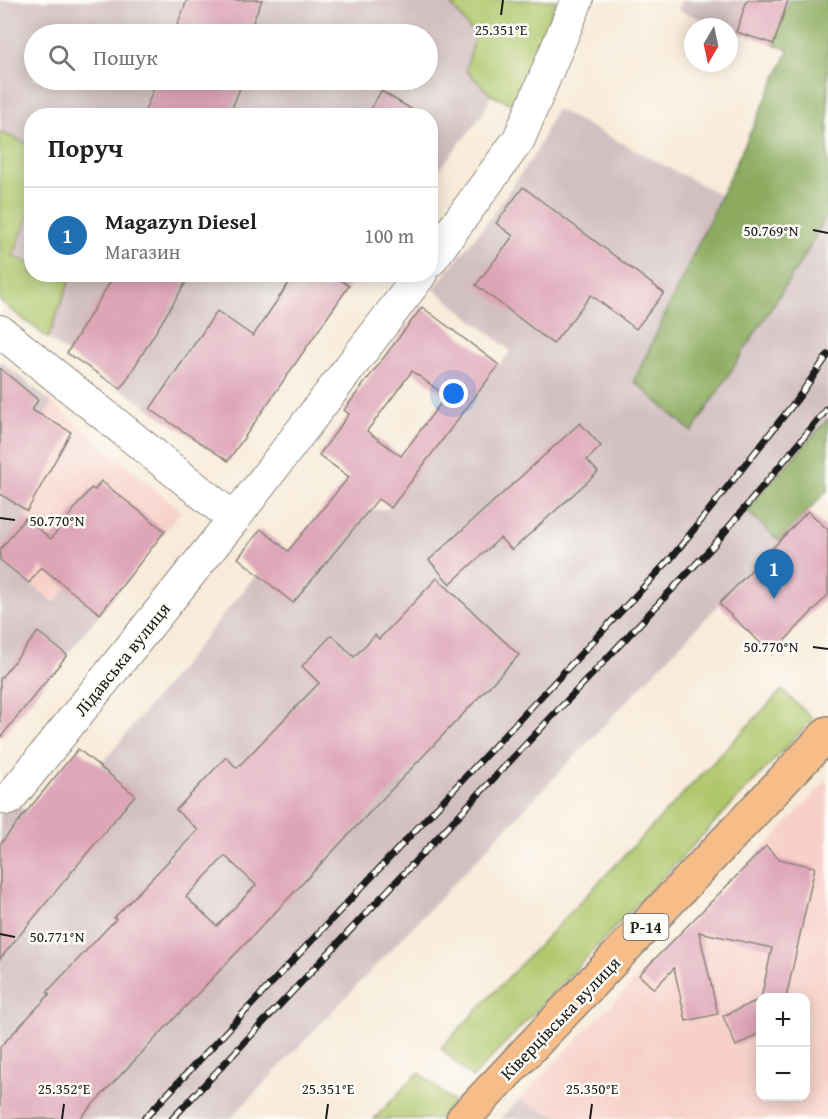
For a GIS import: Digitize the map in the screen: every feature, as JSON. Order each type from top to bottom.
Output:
[{"type":"main road","name":"Ківерцівська вулиця","points":[[463,1119],[828,733]]},
{"type":"street","points":[[438,250],[519,139],[577,0]]},
{"type":"street","name":"Лідавська вулиця","points":[[9,799],[234,519],[415,282]]},
{"type":"street","points":[[0,331],[234,519]]},
{"type":"shaded area","points":[[0,0],[532,0],[484,112],[438,171],[438,108],[24,108],[24,282],[352,282],[228,461],[67,353],[0,301]]},
{"type":"shaded area","points":[[682,0],[788,0],[774,44],[738,33],[738,18],[699,18],[678,10]]},
{"type":"shaded area","points":[[556,109],[721,195],[634,381],[807,252],[828,212],[828,419],[746,510],[779,541],[230,1119],[0,1119],[0,791],[26,812],[78,749],[100,766],[257,574],[293,603],[368,511],[391,508],[511,351],[434,289],[490,218],[536,152]]},
{"type":"shaded area","points":[[0,360],[52,403],[0,494]]},
{"type":"shaded area","points":[[52,403],[181,511],[138,566],[55,603],[0,560],[0,550],[25,518],[0,494]]},
{"type":"shaded area","points":[[0,494],[27,511],[25,518],[0,550]]},
{"type":"shaded area","points":[[105,540],[138,566],[0,738],[0,560],[55,603]]},
{"type":"shaded area","points":[[826,781],[828,784],[828,1119],[563,1119],[518,1100],[766,846]]},
{"type":"shaded area","points":[[518,1100],[563,1119],[500,1119]]},
{"type":"green space","points":[[448,0],[557,0],[512,104],[491,95],[466,70],[475,36]]},
{"type":"green space","points":[[788,0],[828,0],[828,212],[807,252],[692,432],[634,381],[789,50],[774,44]]},
{"type":"green space","points":[[0,132],[24,142],[24,228],[13,256],[24,261],[24,282],[69,282],[48,338],[0,301]]},
{"type":"green space","points":[[828,419],[828,490],[779,541],[746,510]]},
{"type":"green space","points":[[782,690],[813,719],[472,1078],[441,1048]]},
{"type":"green space","points":[[419,1072],[454,1103],[438,1119],[374,1119]]},
{"type":"building","points":[[187,0],[262,0],[252,24],[178,24]]},
{"type":"building","points":[[747,0],[788,0],[774,44],[738,33]]},
{"type":"building","points":[[153,90],[239,90],[232,108],[146,108]]},
{"type":"building","points":[[381,91],[410,108],[371,108]]},
{"type":"building","points":[[523,187],[664,293],[636,329],[591,295],[553,344],[476,285],[513,236],[496,223]]},
{"type":"building","points":[[110,282],[186,282],[121,389],[67,353]]},
{"type":"building","points":[[290,282],[343,282],[349,286],[228,461],[150,409],[217,311],[253,336]]},
{"type":"building","points":[[422,307],[499,365],[391,508],[378,499],[293,603],[238,558],[261,529],[288,551],[349,477],[319,455],[349,414],[344,410]],"holes":[[[412,371],[446,396],[401,456],[367,431]]]},
{"type":"building","points":[[0,368],[38,400],[32,410],[71,432],[27,511],[0,494]]},
{"type":"building","points":[[580,423],[601,446],[587,460],[598,472],[512,550],[500,538],[450,584],[429,560]]},
{"type":"building","points":[[101,481],[165,531],[100,614],[41,567],[29,583],[0,560],[0,550],[25,518],[51,539],[91,488],[95,490]]},
{"type":"building","points":[[808,511],[828,530],[828,595],[772,654],[719,604]]},
{"type":"building","points":[[437,578],[519,655],[79,1119],[0,1119],[0,1047],[50,994],[47,992],[116,919],[114,918],[198,830],[176,810],[226,757],[237,768],[319,683],[302,666],[332,635],[354,657],[375,635],[379,639]],"holes":[[[225,856],[256,885],[217,926],[186,897]]]},
{"type":"building","points":[[38,632],[67,655],[0,738],[0,679]]},
{"type":"building","points":[[78,749],[135,795],[0,959],[0,844]]},
{"type":"building","points":[[766,846],[779,859],[815,867],[787,993],[762,993],[772,948],[699,932],[718,1014],[686,1021],[674,968],[654,989],[639,975]]},
{"type":"building","points":[[756,1001],[756,1035],[736,1046],[723,1016]]},
{"type":"railway","points":[[144,1119],[672,557],[798,398],[828,355]]},
{"type":"railway","points":[[172,1119],[713,546],[828,408]]},
{"type":"place","name":"Magazyn Diesel","points":[[774,599]]}]
